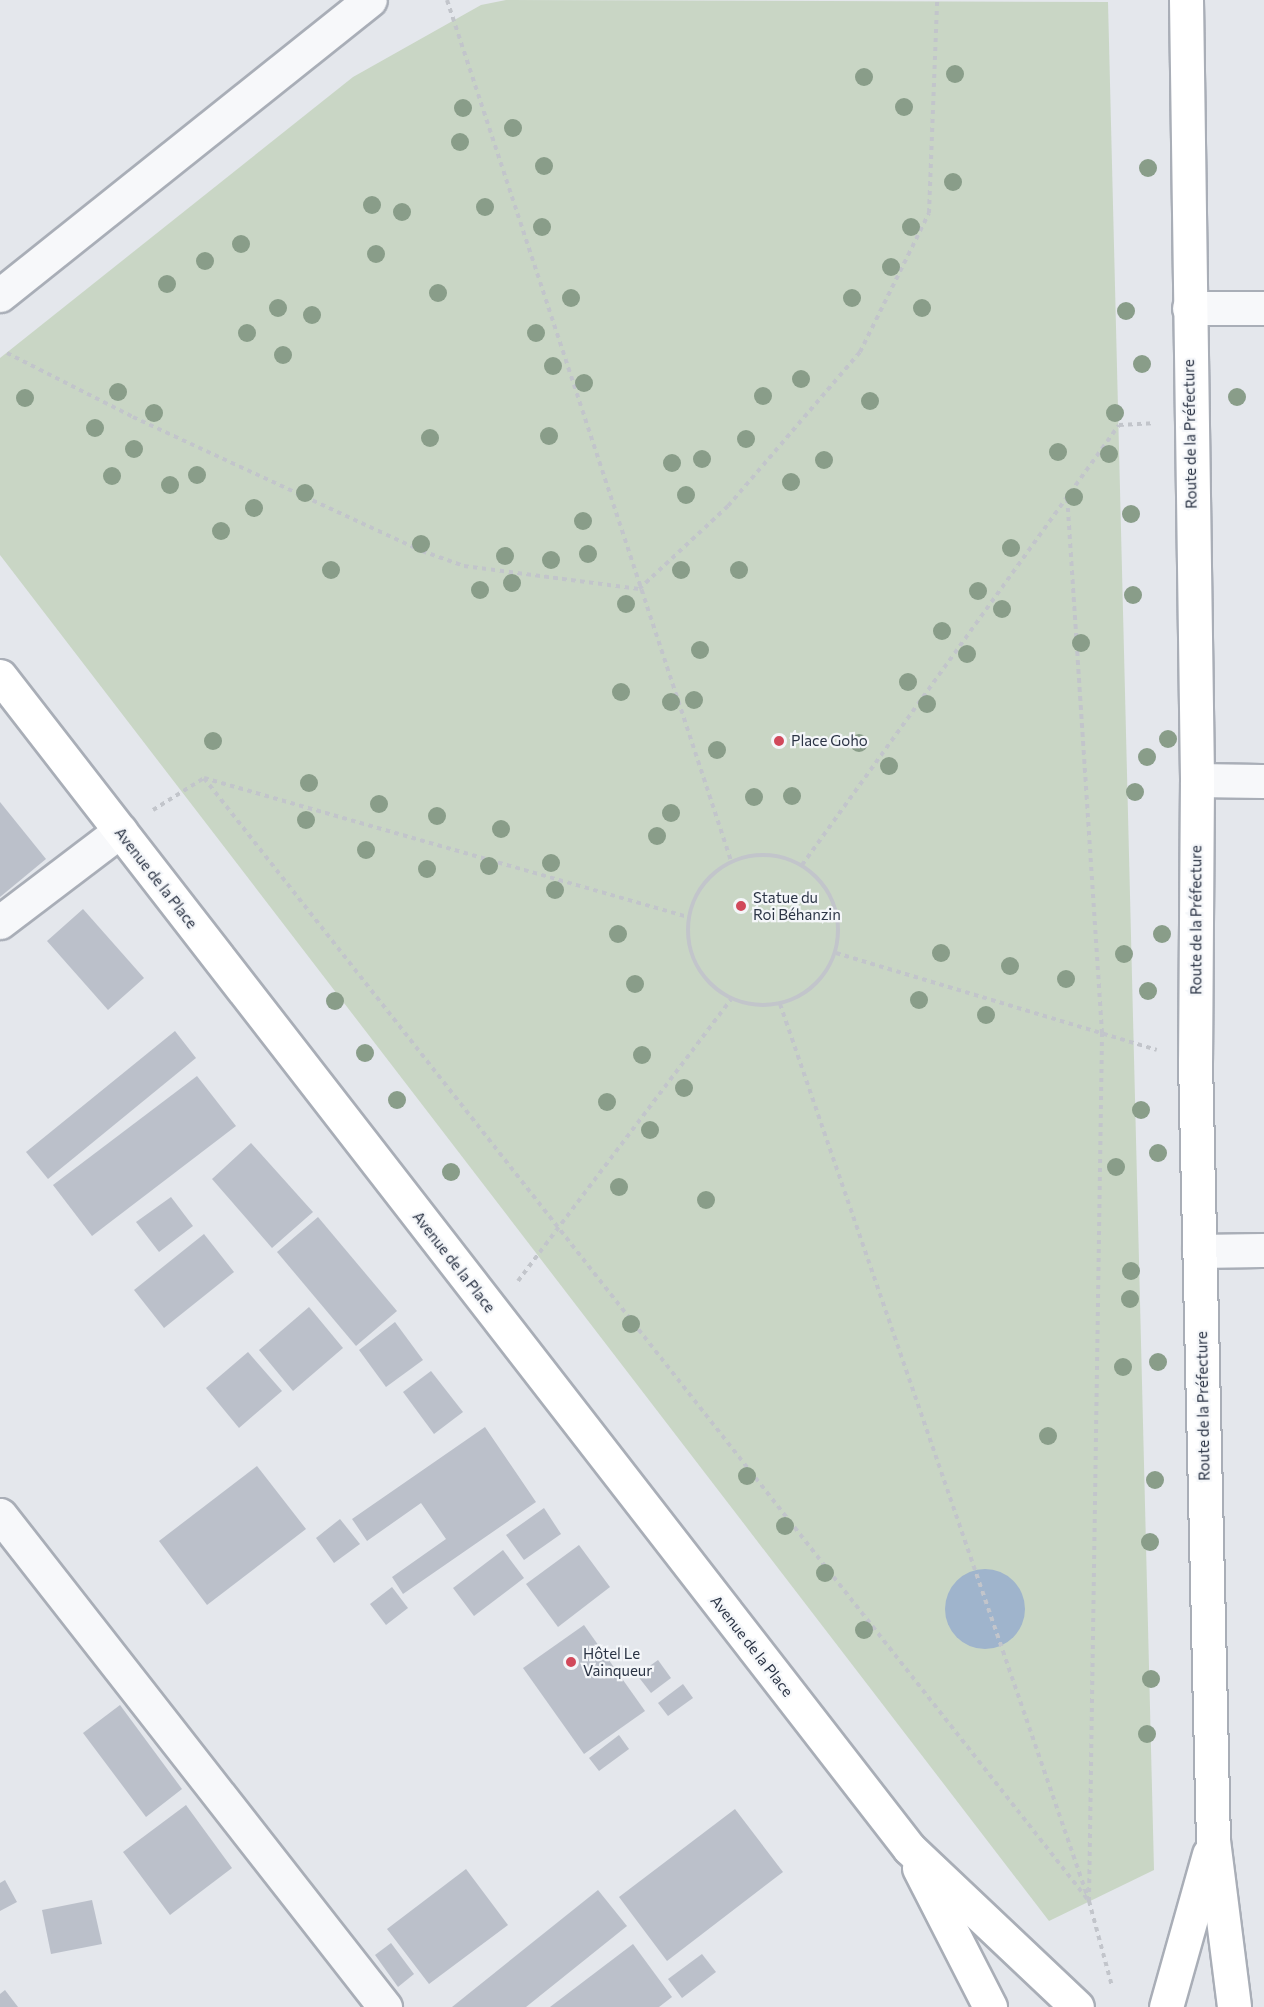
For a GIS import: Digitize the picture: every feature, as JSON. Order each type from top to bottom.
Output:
[{"type":"street","points":[[0,295],[370,0]]},
{"type":"street","name":"Route de la Préfecture","points":[[1186,0],[1190,421],[1197,780],[1195,1061],[1213,1840],[1234,2007]]},
{"type":"street","points":[[1189,308],[1264,308]]},
{"type":"street","name":"Avenue de la Place","points":[[0,676],[909,1848],[1077,2007]]},
{"type":"street","points":[[1197,780],[1264,781]]},
{"type":"street","points":[[0,922],[120,831]]},
{"type":"street","points":[[1199,1251],[1264,1250]]},
{"type":"street","points":[[4,1530],[385,2007]]},
{"type":"street","name":"Route de la Préfecture","points":[[1166,2007],[1213,1840]]},
{"type":"street","name":"Avenue de la Place","points":[[909,1848],[990,2007]]},
{"type":"path","points":[[447,0],[639,589],[731,861]]},
{"type":"path","points":[[639,589],[728,506],[860,352],[929,213],[938,0]]},
{"type":"path","points":[[7,353],[133,417],[432,555],[464,566],[639,589]]},
{"type":"path","points":[[802,865],[1119,425],[1190,421]]},
{"type":"path","points":[[1067,495],[1102,1033],[1089,1901]]},
{"type":"path","points":[[204,778],[1089,1901]]},
{"type":"path","points":[[120,831],[204,778],[688,917]]},
{"type":"path","points":[[754,855],[771,855],[802,865],[821,880],[833,902],[838,927],[836,953],[817,982],[804,994],[780,1004],[755,1005],[731,999],[711,985],[696,965],[689,942],[689,918],[696,894],[711,874],[731,861],[754,855]]},
{"type":"path","points":[[836,953],[1195,1061]]},
{"type":"path","points":[[494,1314],[731,999]]},
{"type":"path","points":[[780,1004],[1089,1901],[1115,1996]]},
{"type":"green space","points":[[506,0],[1108,2],[1154,1870],[1049,1921],[0,555],[0,358],[353,77],[481,5]]},
{"type":"water","points":[[985,1569],[1000,1572],[1013,1581],[1022,1594],[1025,1609],[1022,1624],[1013,1637],[1000,1646],[985,1649],[970,1646],[957,1637],[948,1624],[945,1609],[948,1594],[957,1581],[970,1572]]},
{"type":"building","points":[[0,802],[46,859],[0,897]]},
{"type":"building","points":[[83,909],[144,978],[108,1010],[47,941]]},
{"type":"building","points":[[175,1031],[196,1058],[48,1179],[26,1152]]},
{"type":"building","points":[[197,1076],[236,1126],[92,1236],[53,1185]]},
{"type":"building","points":[[251,1143],[313,1212],[272,1248],[212,1179]]},
{"type":"building","points":[[171,1197],[193,1226],[159,1252],[136,1222]]},
{"type":"building","points":[[318,1217],[397,1311],[356,1346],[277,1252]]},
{"type":"building","points":[[204,1234],[234,1272],[164,1328],[134,1290]]},
{"type":"building","points":[[309,1307],[343,1348],[293,1391],[259,1350]]},
{"type":"building","points":[[395,1322],[423,1360],[386,1387],[359,1350]]},
{"type":"building","points":[[248,1352],[282,1391],[239,1428],[206,1388]]},
{"type":"building","points":[[431,1371],[463,1412],[434,1434],[403,1392]]},
{"type":"building","points":[[485,1427],[536,1502],[403,1594],[392,1577],[446,1539],[421,1503],[367,1541],[352,1519]]},
{"type":"building","points":[[257,1466],[306,1529],[207,1605],[159,1541]]},
{"type":"building","points":[[544,1508],[561,1534],[524,1560],[506,1535]]},
{"type":"building","points":[[340,1519],[360,1544],[334,1563],[316,1538]]},
{"type":"building","points":[[579,1545],[610,1587],[558,1627],[526,1584]]},
{"type":"building","points":[[503,1550],[524,1578],[474,1616],[453,1588]]},
{"type":"building","points":[[392,1587],[408,1608],[386,1625],[370,1604]]},
{"type":"building","points":[[584,1625],[645,1711],[584,1754],[523,1668]]},
{"type":"building","points":[[658,1660],[671,1678],[651,1693],[637,1675]]},
{"type":"building","points":[[683,1684],[693,1698],[668,1716],[658,1703]]},
{"type":"building","points":[[120,1705],[182,1789],[146,1817],[83,1733]]},
{"type":"building","points":[[619,1735],[629,1749],[599,1771],[589,1758]]},
{"type":"building","points":[[186,1805],[232,1868],[170,1915],[123,1852]]},
{"type":"building","points":[[735,1809],[783,1872],[667,1961],[619,1897]]},
{"type":"building","points":[[466,1869],[508,1925],[429,1984],[387,1929]]},
{"type":"building","points":[[5,1880],[17,1902],[0,1911],[0,1883]]},
{"type":"building","points":[[598,1890],[627,1926],[526,2007],[452,2007]]},
{"type":"building","points":[[92,1900],[102,1944],[51,1954],[42,1910]]},
{"type":"building","points":[[391,1943],[414,1974],[398,1987],[375,1955]]},
{"type":"building","points":[[633,1944],[672,1997],[659,2007],[550,2007]]},
{"type":"building","points":[[702,1954],[716,1972],[682,1998],[668,1979]]},
{"type":"building","points":[[5,1990],[18,2007],[0,2007],[0,1994]]},
{"type":"place","name":"Place Goho","points":[[779,741]]},
{"type":"place","name":"Statue du Roi Béhanzin","points":[[741,906]]},
{"type":"place","name":"Hôtel Le Vainqueur","points":[[571,1662]]}]
